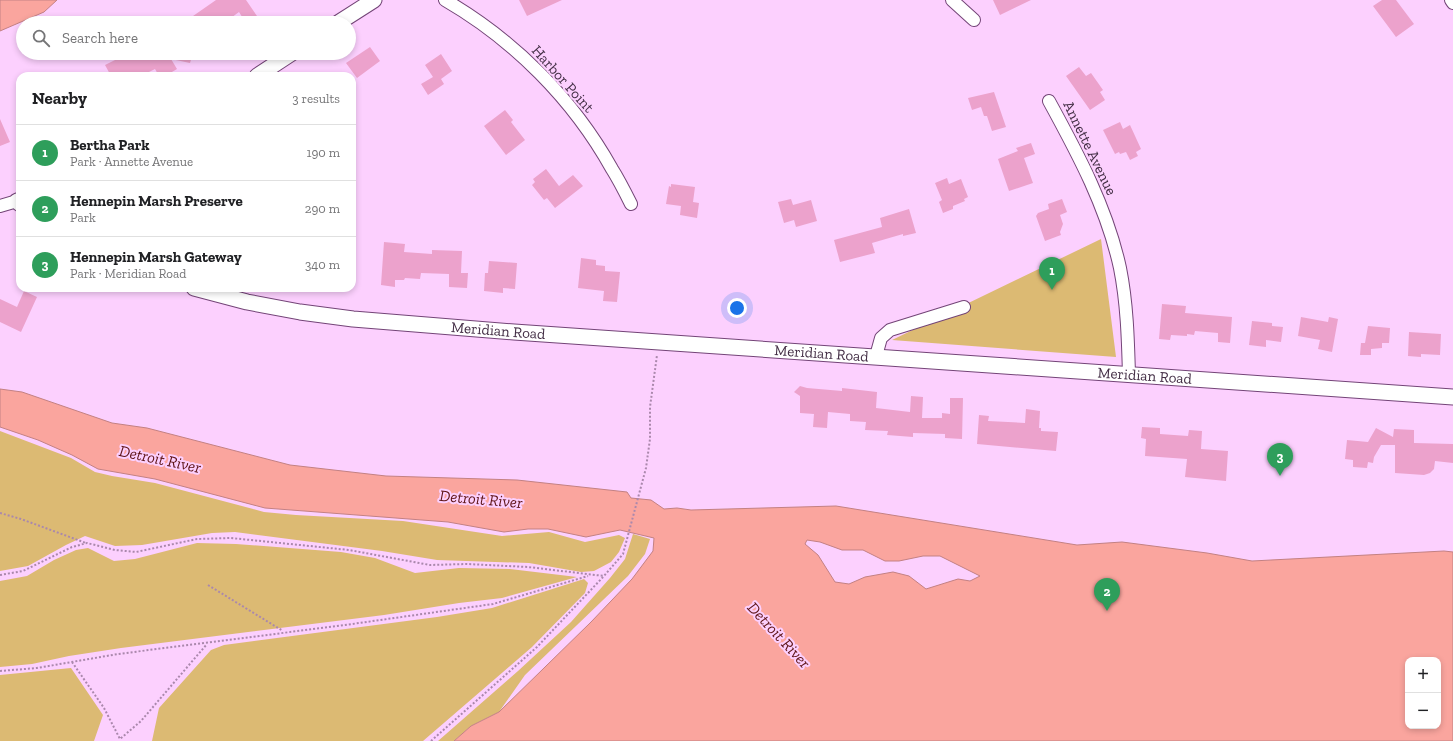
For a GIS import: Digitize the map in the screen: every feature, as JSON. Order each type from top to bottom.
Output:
[{"type":"street","points":[[349,16],[374,0]]},
{"type":"street","name":"Harbor Point","points":[[445,0],[503,40],[541,74],[574,112],[594,140],[612,169],[630,204]]},
{"type":"street","points":[[952,0],[974,20]]},
{"type":"street","points":[[263,72],[281,60]]},
{"type":"street","name":"Annette Avenue","points":[[1048,101],[1088,175],[1101,204],[1113,241],[1120,269],[1125,302],[1129,374]]},
{"type":"street","points":[[0,206],[16,203]]},
{"type":"street","name":"Meridian Road","points":[[209,292],[247,302],[300,312],[514,332],[1453,397]]},
{"type":"street","points":[[876,356],[881,338],[890,330],[964,306]]},
{"type":"path","points":[[431,741],[536,646],[604,576],[623,554],[630,533],[646,468],[650,439],[650,407],[656,362]]},
{"type":"path","points":[[0,513],[88,543],[115,550],[136,552],[197,539],[230,538],[349,550],[430,565],[467,564],[528,567],[604,576]]},
{"type":"path","points":[[0,575],[23,571],[72,547],[88,543]]},
{"type":"path","points":[[0,671],[37,668],[118,654],[493,604],[590,575]]},
{"type":"path","points":[[208,585],[284,632]]},
{"type":"path","points":[[72,662],[104,708],[120,739],[141,721],[208,643]]},
{"type":"shaded area","points":[[1101,239],[1116,357],[892,340]]},
{"type":"shaded area","points":[[0,431],[71,458],[95,472],[155,483],[264,512],[403,521],[502,536],[549,532],[585,542],[619,535],[625,538],[619,552],[611,562],[594,571],[581,572],[529,563],[437,560],[382,551],[235,532],[212,533],[142,545],[115,546],[85,536],[28,566],[0,571]]},
{"type":"shaded area","points":[[633,534],[650,539],[645,554],[628,576],[525,675],[499,712],[471,726],[454,741],[438,741],[571,622],[625,559]]},
{"type":"shaded area","points":[[197,543],[236,544],[341,552],[375,558],[415,573],[459,568],[510,569],[577,577],[502,598],[384,615],[121,648],[69,656],[32,664],[0,667],[0,581],[27,576],[54,560],[76,550],[88,548],[114,561],[135,559]]},
{"type":"shaded area","points":[[584,579],[588,583],[585,593],[532,647],[423,741],[152,741],[159,708],[211,650],[224,645],[437,617],[492,608]]},
{"type":"shaded area","points":[[71,668],[103,715],[94,741],[0,741],[0,675]]},
{"type":"water","points":[[0,0],[57,0],[44,12],[35,16],[16,16],[16,24],[0,31]]},
{"type":"water","name":"Detroit River","points":[[0,389],[22,392],[112,423],[147,428],[290,465],[386,476],[517,480],[627,492],[631,498],[651,500],[664,509],[677,508],[691,510],[836,506],[1077,545],[1122,542],[1207,553],[1252,561],[1444,551],[1453,552],[1453,741],[454,741],[471,726],[499,712],[591,622],[632,579],[653,551],[654,538],[620,530],[586,537],[548,529],[528,529],[504,532],[448,522],[265,508],[155,479],[98,469],[72,455],[38,440],[0,427]],"holes":[[[807,540],[820,542],[842,550],[863,550],[885,561],[899,561],[923,556],[940,556],[980,576],[970,581],[958,579],[926,589],[909,576],[893,572],[865,577],[849,584],[835,582],[818,555],[805,544]]]},
{"type":"building","points":[[216,0],[246,0],[257,16],[242,16],[239,12],[234,16],[193,16]]},
{"type":"building","points":[[519,0],[562,0],[527,16]]},
{"type":"building","points":[[993,0],[1031,0],[1000,15]]},
{"type":"building","points":[[1382,0],[1396,0],[1414,24],[1396,37],[1373,6]]},
{"type":"building","points":[[370,47],[380,61],[357,78],[356,72],[353,72],[346,63],[350,60],[356,60],[356,56]]},
{"type":"building","points":[[441,54],[452,71],[441,79],[444,84],[428,95],[421,84],[433,77],[425,65]]},
{"type":"building","points":[[115,60],[172,60],[177,69],[172,72],[157,72],[155,69],[149,72],[109,72],[105,65]]},
{"type":"building","points":[[176,60],[191,60],[190,63]]},
{"type":"building","points":[[1079,67],[1086,76],[1091,73],[1103,90],[1100,92],[1105,100],[1090,110],[1066,76]]},
{"type":"building","points":[[994,92],[1006,127],[992,131],[987,116],[984,116],[981,107],[972,110],[968,98]]},
{"type":"building","points":[[505,110],[513,120],[511,122],[525,140],[506,155],[484,126]]},
{"type":"building","points":[[0,119],[10,142],[0,146]]},
{"type":"building","points":[[1120,122],[1123,129],[1130,125],[1141,149],[1136,152],[1138,156],[1130,160],[1126,152],[1120,154],[1119,152],[1115,154],[1103,130]]},
{"type":"building","points":[[1031,143],[1035,154],[1024,158],[1033,183],[1009,191],[998,159],[1018,151],[1016,148]]},
{"type":"building","points":[[546,169],[559,186],[573,175],[583,186],[555,208],[547,198],[544,200],[532,185],[535,182],[533,179]]},
{"type":"building","points":[[947,178],[949,184],[961,179],[968,197],[964,199],[965,201],[953,206],[953,209],[943,213],[939,202],[942,200],[935,183]]},
{"type":"building","points":[[671,184],[695,187],[693,202],[699,203],[697,218],[680,215],[681,206],[666,204],[669,186],[671,187]]},
{"type":"building","points":[[791,199],[793,205],[811,200],[817,221],[796,227],[794,220],[784,223],[778,202]]},
{"type":"building","points":[[1062,199],[1067,212],[1060,215],[1063,224],[1060,232],[1061,235],[1045,241],[1036,216],[1038,213],[1049,209],[1048,204]]},
{"type":"building","points":[[909,209],[916,233],[903,236],[903,234],[872,243],[875,253],[840,262],[834,240],[882,227],[880,218]]},
{"type":"building","points":[[384,242],[405,244],[404,252],[432,254],[432,250],[462,251],[461,273],[468,273],[467,288],[449,287],[449,274],[421,273],[420,279],[405,278],[404,280],[395,280],[395,287],[381,285]]},
{"type":"building","points":[[581,258],[596,260],[596,265],[605,266],[605,271],[620,272],[617,302],[603,301],[604,291],[578,288]]},
{"type":"building","points":[[489,261],[517,263],[515,289],[503,288],[503,293],[484,291],[485,273],[488,273]]},
{"type":"building","points":[[24,292],[37,297],[21,332],[0,322],[0,299],[17,307]]},
{"type":"building","points":[[1162,304],[1186,306],[1185,313],[1232,317],[1230,343],[1218,342],[1218,333],[1195,331],[1194,335],[1171,335],[1170,340],[1159,339]]},
{"type":"building","points":[[1301,317],[1328,322],[1329,317],[1338,319],[1332,352],[1318,349],[1320,340],[1298,336]]},
{"type":"building","points":[[1252,321],[1272,323],[1272,326],[1283,327],[1281,342],[1266,340],[1266,347],[1249,345]]},
{"type":"building","points":[[1368,326],[1390,328],[1389,343],[1382,343],[1382,348],[1371,349],[1371,355],[1360,355],[1361,343],[1365,343]]},
{"type":"building","points":[[1409,332],[1441,334],[1440,355],[1421,354],[1421,357],[1408,356]]},
{"type":"building","points":[[800,386],[842,391],[842,388],[877,392],[876,408],[910,412],[911,396],[923,397],[922,418],[942,418],[942,413],[950,414],[950,398],[963,398],[962,439],[945,438],[945,434],[913,433],[913,437],[887,435],[888,431],[865,430],[866,422],[850,421],[850,414],[828,412],[827,428],[813,427],[814,414],[800,413],[800,396],[794,392]]},
{"type":"building","points":[[1026,409],[1040,411],[1039,428],[1041,428],[1041,431],[1058,432],[1056,451],[977,444],[979,415],[989,416],[988,421],[1025,423]]},
{"type":"building","points":[[1142,427],[1160,428],[1160,434],[1188,436],[1189,430],[1202,431],[1201,449],[1228,451],[1226,481],[1185,477],[1187,459],[1145,456],[1146,439],[1141,438]]},
{"type":"building","points":[[1376,428],[1393,437],[1394,429],[1414,430],[1414,443],[1453,444],[1453,463],[1435,461],[1434,469],[1430,473],[1424,475],[1395,473],[1395,445],[1381,445],[1374,457],[1373,463],[1368,462],[1367,468],[1353,467],[1353,460],[1345,459],[1347,440],[1368,442]]},
{"type":"place","name":"Bertha Park","points":[[1052,290]]},
{"type":"place","name":"Hennepin Marsh Gateway","points":[[1280,476]]},
{"type":"place","name":"Hennepin Marsh Preserve","points":[[1107,611]]}]
